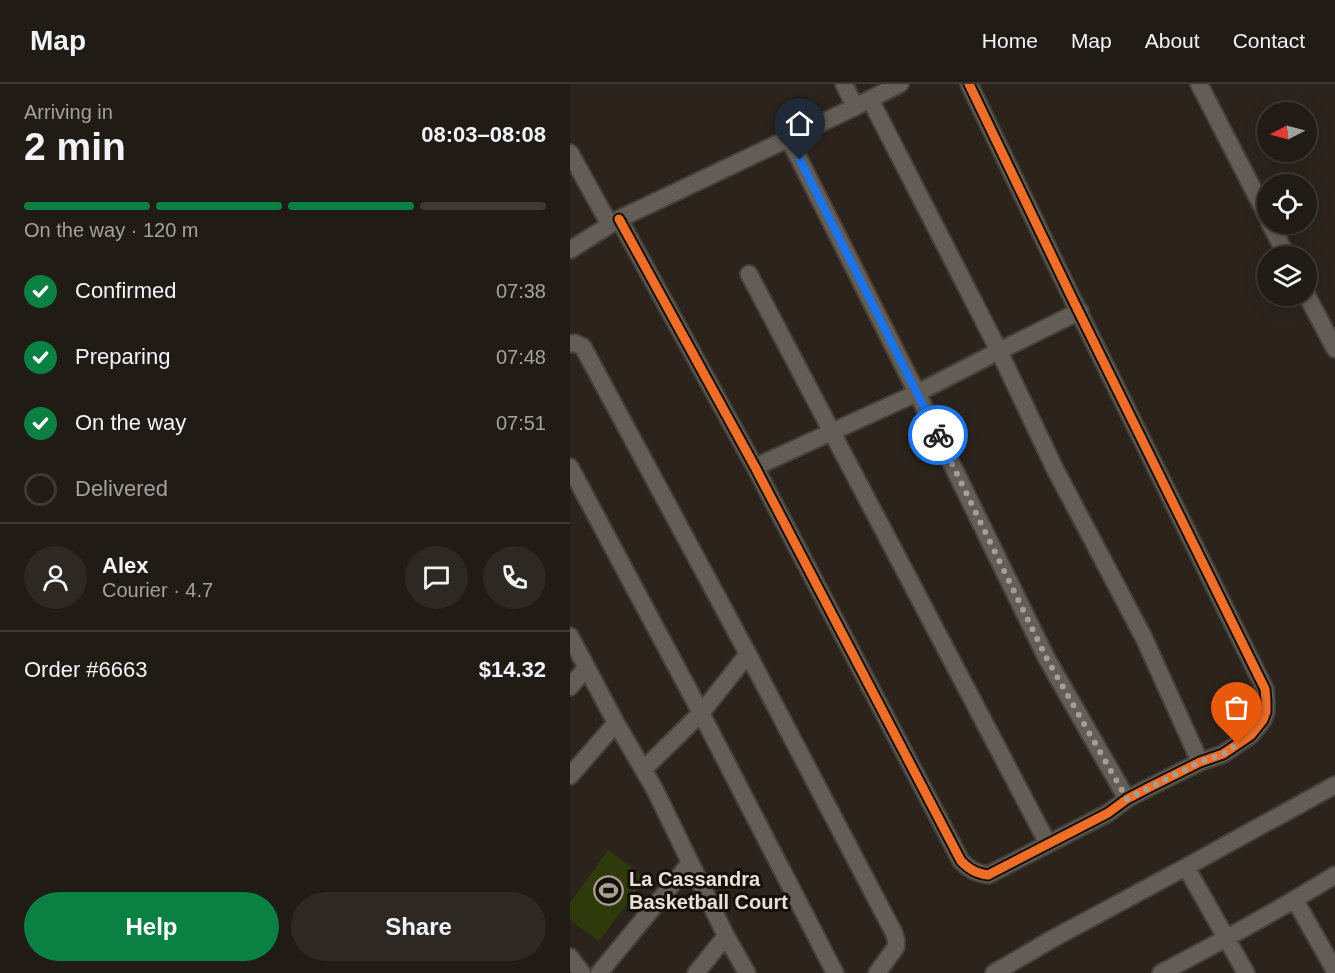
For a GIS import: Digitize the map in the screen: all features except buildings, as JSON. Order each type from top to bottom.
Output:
[{"type":"street","points":[[844,84],[863,103],[999,351],[1055,469],[1144,638],[1200,762]]},
{"type":"street","points":[[570,250],[614,222],[900,84]]},
{"type":"street","points":[[570,153],[614,222],[755,467],[961,861],[969,869],[988,875],[1108,813],[1127,799],[1200,762],[1223,754],[1251,735],[1263,720],[1266,701],[1265,689],[969,84]]},
{"type":"street","points":[[1199,84],[1257,197]]},
{"type":"street","points":[[789,139],[1047,659],[1127,799]]},
{"type":"street","points":[[749,274],[1048,844]]},
{"type":"street","points":[[1312,306],[1335,349]]},
{"type":"street","points":[[755,467],[917,393],[1080,311]]},
{"type":"street","points":[[570,344],[583,346],[894,933],[896,947],[877,973]]},
{"type":"street","points":[[570,467],[701,712],[835,973]]},
{"type":"street","points":[[570,636],[616,723],[644,769],[726,936],[747,973]]},
{"type":"street","points":[[644,769],[701,712],[748,654]]},
{"type":"street","points":[[570,687],[586,668]]},
{"type":"street","points":[[570,776],[616,723]]},
{"type":"street","points":[[994,973],[1335,785]]},
{"type":"street","points":[[599,973],[690,864]]},
{"type":"street","points":[[1186,867],[1246,973]]},
{"type":"street","points":[[1161,973],[1227,939],[1335,875]]},
{"type":"street","points":[[1295,900],[1335,971]]},
{"type":"street","points":[[696,973],[726,936]]},
{"type":"street","points":[[570,957],[582,973]]},
{"type":"green space","name":"La Cassandra Basketball Court","points":[[608,850],[646,878],[599,941],[570,920],[570,903]]},
{"type":"cycle path","points":[[619,219],[755,467],[961,861],[973,871],[988,875],[1108,813],[1127,799],[1148,788],[1200,762],[1223,754],[1251,735],[1263,720],[1266,701],[1265,689],[969,84]]},
{"type":"way so far","points":[[938,435],[1047,659],[1127,799],[1200,762],[1223,754],[1237,744]]},
{"type":"place","name":"La Cassandra Basketball Court","points":[[608,890]]},
{"type":"route","points":[[800,160],[938,435]]}]
